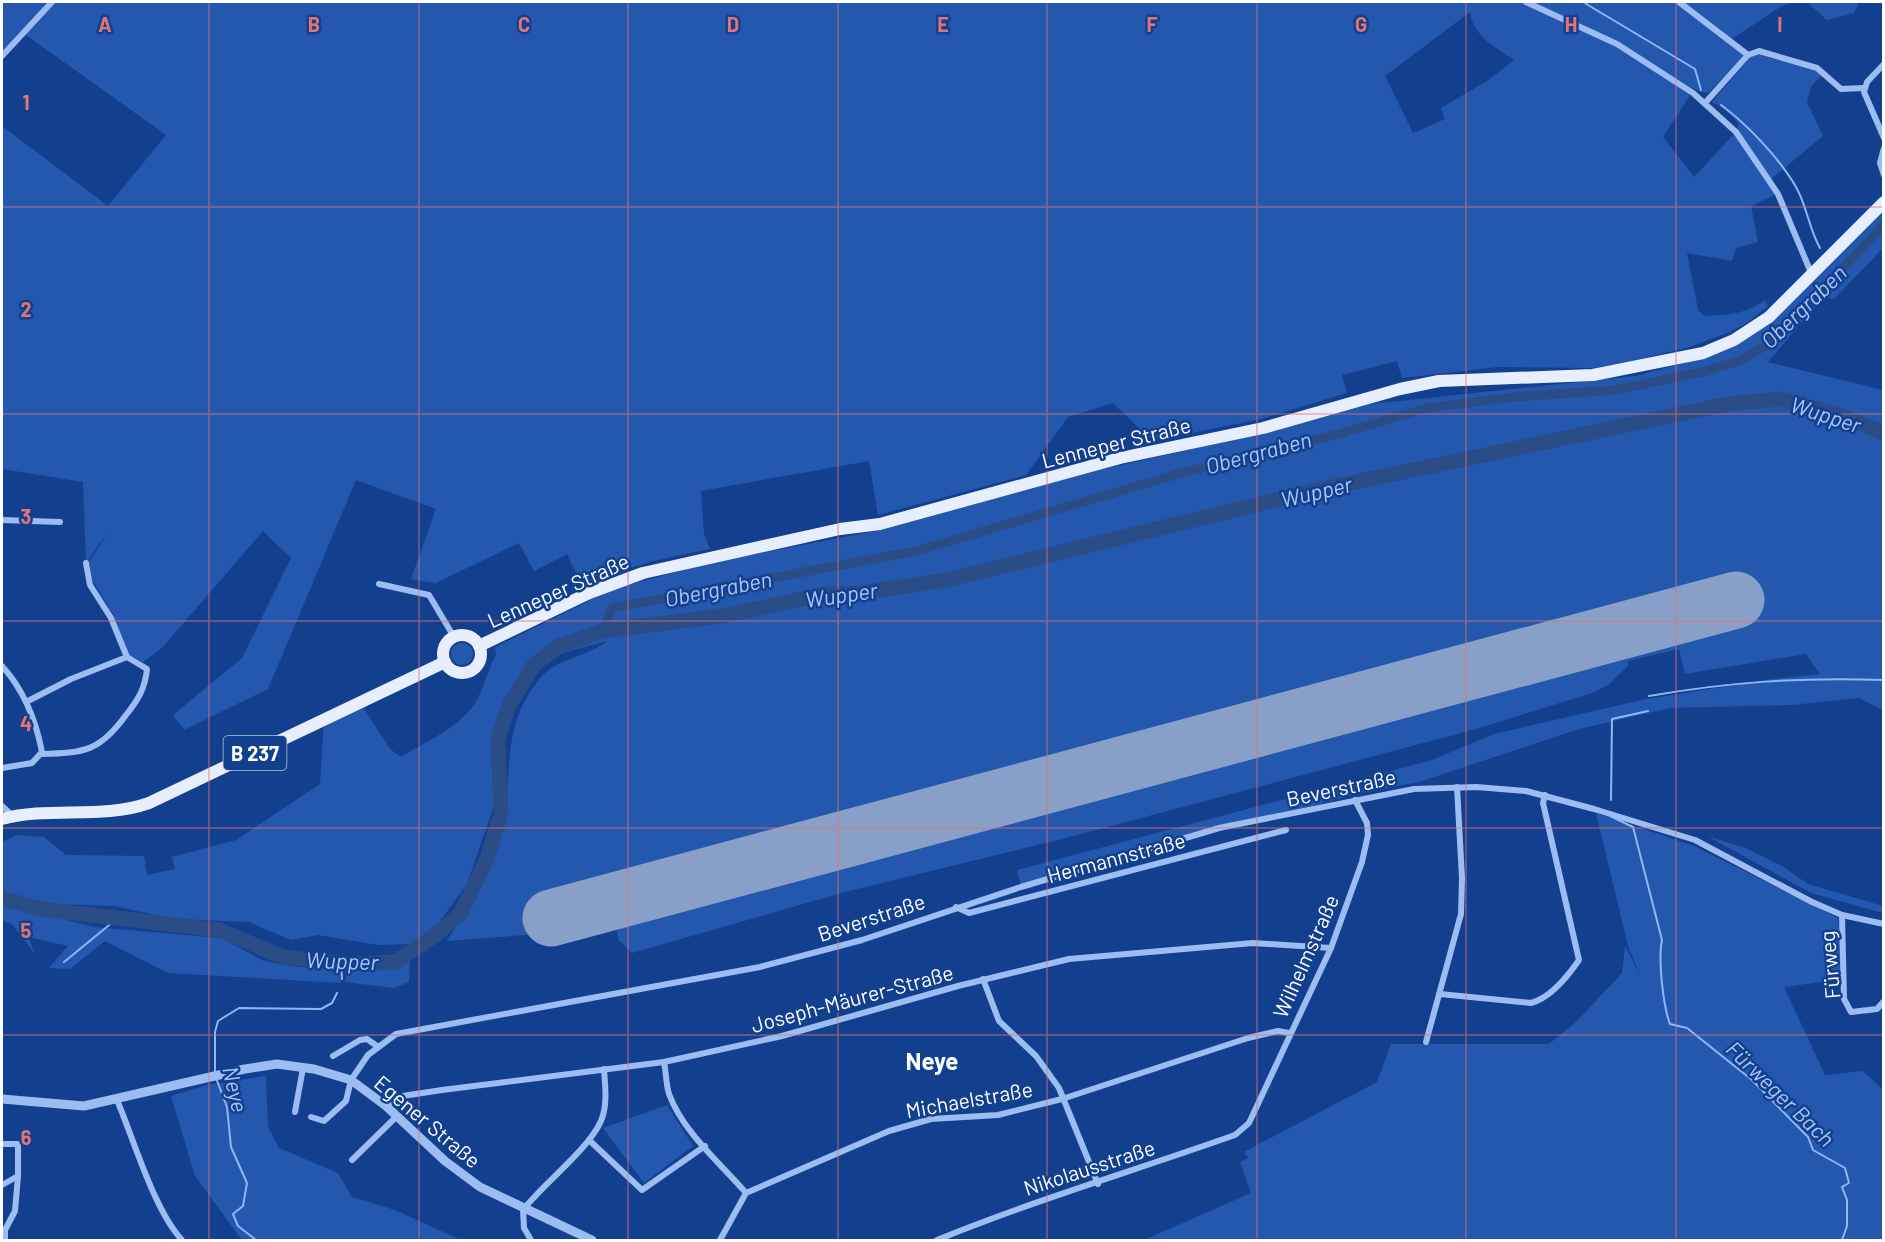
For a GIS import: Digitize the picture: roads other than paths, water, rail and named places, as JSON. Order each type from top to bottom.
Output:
[{"type":"main road","name":"Lenneper Straße","points":[[479,646],[589,593],[643,573],[840,529],[880,524],[1120,458],[1263,428],[1400,389],[1438,381],[1593,375],[1663,363],[1718,347],[1734,340],[1769,317],[1884,202]]},
{"type":"main road","points":[[454,637],[471,638],[479,646],[480,660],[471,671],[454,671],[445,662],[446,645],[454,637]]},
{"type":"main road","name":"B 237","points":[[7,817],[33,812],[118,812],[149,803],[445,662]]},
{"type":"street","points":[[2,56],[52,2]]},
{"type":"street","points":[[1526,2],[1617,44],[1705,103],[1736,132],[1778,194],[1812,276]]},
{"type":"street","points":[[1679,2],[1748,55]]},
{"type":"street","points":[[1705,103],[1748,55],[1759,51],[1817,68],[1841,89],[1864,88]]},
{"type":"street","points":[[1884,64],[1864,88],[1865,99],[1884,138]]},
{"type":"street","points":[[1884,148],[1880,163],[1884,175]]},
{"type":"street","points":[[2,520],[60,522]]},
{"type":"street","points":[[2,768],[32,763],[41,754],[63,754],[89,749],[104,743],[145,688],[147,669],[127,657],[111,618],[90,585],[86,563]]},
{"type":"street","points":[[379,584],[429,595],[454,637]]},
{"type":"street","points":[[26,702],[71,679],[127,657]]},
{"type":"street","points":[[2,666],[19,688],[26,702],[41,754]]},
{"type":"street","points":[[1426,1042],[1461,914],[1462,878],[1457,787]]},
{"type":"street","name":"Beverstraße","points":[[310,1117],[324,1120],[343,1105],[351,1080],[377,1046],[396,1034],[759,967],[862,940],[955,907],[1219,828],[1414,789],[1457,787],[1526,791],[1545,795],[1695,840],[1797,895],[1842,915],[1884,924]]},
{"type":"street","points":[[1440,994],[1531,1003],[1540,1001],[1572,971],[1579,960],[1543,803],[1545,795]]},
{"type":"street","name":"Wilhelmstraße","points":[[1249,1123],[1289,1032],[1302,1012],[1331,948],[1362,862],[1368,835],[1367,823],[1355,800]]},
{"type":"street","points":[[2,806],[7,817]]},
{"type":"street","name":"Hermannstraße","points":[[955,907],[969,913],[1286,830]]},
{"type":"street","name":"Fürweg","points":[[1842,915],[1844,999],[1851,1012],[1877,1009],[1884,1001]]},
{"type":"street","name":"Joseph-Mäurer-Straße","points":[[386,1106],[396,1097],[664,1062],[782,1036],[983,979],[1069,959],[1253,943],[1331,948]]},
{"type":"street","points":[[983,979],[999,1021],[1048,1071],[1059,1088],[1098,1184]]},
{"type":"street","name":"Michaelstraße","points":[[746,1193],[889,1131],[931,1119],[998,1114],[1062,1099],[1248,1038],[1278,1031],[1289,1032]]},
{"type":"street","name":"Egener Straße","points":[[333,1056],[360,1040],[367,1039],[377,1046]]},
{"type":"street","points":[[664,1062],[669,1092],[677,1111],[746,1193],[720,1240]]},
{"type":"street","name":"Egener Straße","points":[[2,1099],[84,1106],[227,1072],[277,1065],[303,1068],[351,1080],[398,1116],[463,1176],[523,1210],[592,1240]]},
{"type":"street","points":[[295,1112],[303,1068]]},
{"type":"street","points":[[531,1240],[524,1228],[523,1210],[589,1140],[601,1120],[606,1097],[604,1069]]},
{"type":"street","points":[[117,1100],[162,1210],[182,1240]]},
{"type":"street","points":[[351,1160],[398,1116]]},
{"type":"street","name":"Nikolausstraße","points":[[937,1240],[1009,1212],[1098,1184],[1235,1135],[1249,1123]]},
{"type":"street","points":[[589,1140],[642,1190],[705,1146]]},
{"type":"street","points":[[2,1143],[18,1144],[15,1211],[5,1230],[5,1240]]},
{"type":"street","points":[[2,1185],[18,1176]]},
{"type":"waterway","points":[[1583,2],[1695,69],[1701,90]]},
{"type":"waterway","points":[[1721,105],[1762,143],[1789,176],[1800,194],[1820,248]]},
{"type":"waterway","name":"Obergraben","points":[[603,631],[612,608],[916,551],[1185,472],[1339,434],[1426,408],[1515,397],[1615,390],[1703,372],[1741,360],[1772,342],[1884,225]]},
{"type":"waterway","name":"Wupper","points":[[2,898],[40,909],[219,930],[283,957],[349,964],[395,962],[433,937],[460,914],[486,861],[501,814],[498,737],[509,706],[533,666],[559,646],[603,631],[728,615],[825,594],[861,593],[946,580],[1322,489],[1728,404],[1780,399],[1845,417],[1884,433]]},
{"type":"waterway","name":"Fürweger Bach","points":[[1649,696],[1708,687],[1766,682],[1824,679],[1884,680]]},
{"type":"waterway","name":"Fürweger Bach","points":[[1611,800],[1612,719],[1648,711]]},
{"type":"waterway","name":"Fürweger Bach","points":[[1610,816],[1633,827],[1662,940],[1662,982],[1670,1024],[1687,1028],[1752,1080],[1808,1137],[1813,1150],[1845,1168],[1849,1183],[1842,1187],[1847,1200],[1847,1226],[1842,1240]]},
{"type":"waterway","points":[[64,962],[119,917]]},
{"type":"waterway","name":"Neye","points":[[341,963],[342,979]]},
{"type":"waterway","name":"Neye","points":[[215,1073],[215,1032],[218,1021],[239,1008],[321,1009],[332,1003],[337,993]]},
{"type":"waterway","name":"Neye","points":[[216,1078],[227,1107],[231,1147],[247,1183],[243,1206],[233,1214],[238,1226],[256,1240]]},
{"type":"district","name":"Neye","points":[[932,1060]]}]
